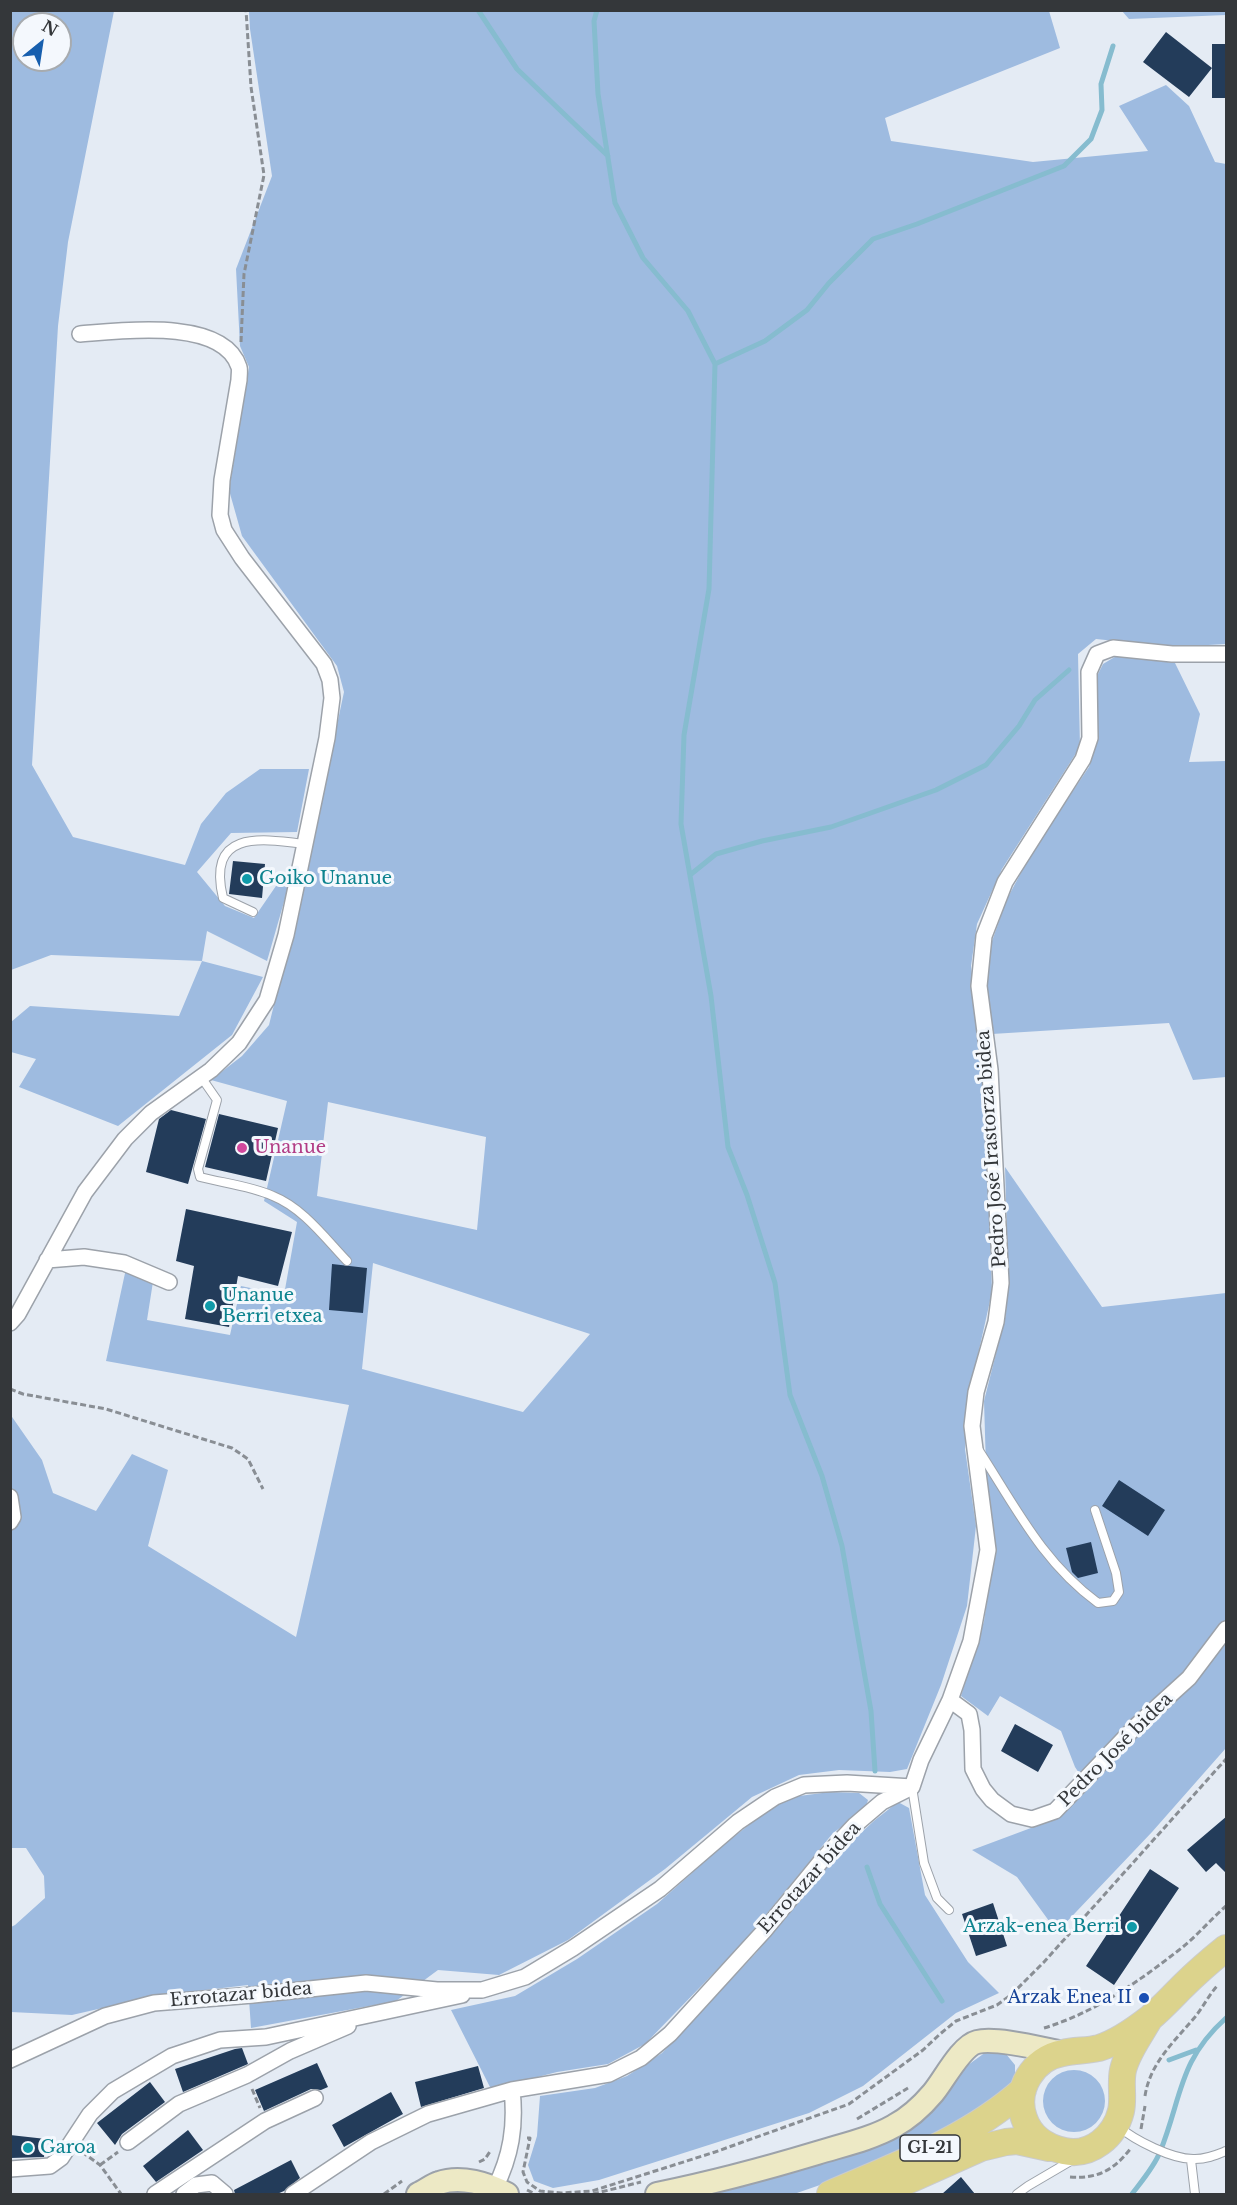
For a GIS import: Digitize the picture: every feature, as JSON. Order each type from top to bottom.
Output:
[{"type":"main road","name":"GI-21","points":[[830,2194],[970,2130],[1000,2110],[1026,2083],[1040,2063],[1069,2052],[1100,2048],[1150,2018],[1199,1971],[1227,1948]]},
{"type":"main road","points":[[1086,2150],[1098,2145],[1109,2136],[1126,2132],[1121,2092],[1123,2069],[1150,2018]]},
{"type":"main road","points":[[1069,2052],[1089,2055],[1101,2061],[1115,2077],[1121,2092]]},
{"type":"main road","points":[[1026,2083],[1022,2104],[1027,2124],[1040,2141],[1052,2148]]},
{"type":"main road","name":"GI-21","points":[[878,2194],[981,2148],[1006,2142],[1017,2141],[1069,2152],[1086,2150]]},
{"type":"street","points":[[10,1323],[18,1314],[85,1192],[125,1139],[151,1113],[201,1077],[239,1043],[267,1000],[286,935],[327,738],[332,698],[330,680],[324,664],[231,543],[220,515],[222,480],[240,367],[230,352],[219,343],[192,334],[153,330],[80,334]]},
{"type":"street","name":"Pedro José Irastorza bidea","points":[[912,1787],[921,1760],[950,1701],[971,1641],[988,1550],[972,1426],[976,1392],[996,1322],[1001,1283],[990,1070],[979,986],[984,936],[1005,882],[1083,759],[1090,738],[1089,672],[1097,654],[1113,648],[1172,654],[1227,654]]},
{"type":"street","points":[[47,1260],[84,1257],[124,1263],[169,1282]]},
{"type":"street","points":[[10,1497],[13,1517],[10,1522]]},
{"type":"street","name":"Pedro José bidea","points":[[950,1701],[969,1714],[972,1730],[973,1769],[982,1788],[992,1800],[1011,1814],[1032,1819],[1055,1811],[1136,1726],[1189,1678],[1227,1629]]},
{"type":"street","name":"Errotazar bidea","points":[[10,2169],[50,2166],[61,2158],[90,2114],[113,2091],[172,2056],[220,2040],[266,2037],[425,2005],[525,1977],[573,1948],[660,1888],[738,1822],[775,1797],[804,1785],[847,1783],[912,1787]]},
{"type":"street","name":"Errotazar bidea","points":[[293,2194],[371,2142],[428,2114],[512,2090],[609,2074],[641,2058],[670,2034],[855,1825],[882,1802],[912,1787]]},
{"type":"street","name":"Errotazar bidea","points":[[10,2060],[105,2016],[154,2003],[366,1983],[437,1990],[482,1990]]},
{"type":"street","name":"Errotazar bidea","points":[[128,2142],[179,2104],[247,2075],[290,2051],[378,2013]]},
{"type":"street","points":[[657,2194],[744,2175],[895,2126],[916,2111],[933,2093],[964,2050],[976,2042],[1002,2040],[1011,2044],[1069,2052]]},
{"type":"street","points":[[1011,2044],[1026,2083]]},
{"type":"street","points":[[418,2194],[439,2183],[465,2180],[501,2191],[512,2143],[515,2113],[512,2090]]},
{"type":"street","points":[[155,2194],[265,2121],[315,2098]]},
{"type":"street","points":[[184,2194],[196,2185],[212,2183],[225,2194]]},
{"type":"lane","points":[[253,912],[223,898],[219,883],[220,870],[225,858],[235,846],[250,840],[304,844]]},
{"type":"lane","points":[[201,1077],[217,1100],[198,1169],[200,1177],[272,1195],[289,1204],[314,1226],[347,1261]]},
{"type":"lane","points":[[974,1443],[1029,1532],[1076,1587],[1098,1603],[1113,1601],[1119,1592],[1116,1573],[1095,1510]]},
{"type":"lane","points":[[912,1787],[924,1863],[937,1898],[949,1910]]},
{"type":"lane","points":[[1126,2132],[1145,2144],[1191,2160],[1208,2158],[1227,2151]]},
{"type":"lane","points":[[1017,2194],[1069,2163],[1086,2150]]},
{"type":"lane","points":[[1191,2160],[1195,2194]]},
{"type":"path","points":[[240,367],[244,274],[264,175],[251,87],[246,10]]},
{"type":"path","points":[[10,1389],[23,1394],[106,1409],[232,1448],[248,1459],[263,1489]]},
{"type":"path","points":[[530,2138],[523,2172],[527,2182],[540,2191],[561,2193],[592,2190],[726,2148],[849,2104],[923,2050],[956,2021],[997,2005],[1011,1995],[1044,1962],[1227,1759]]},
{"type":"path","points":[[1070,2177],[1086,2178],[1107,2171],[1122,2159],[1126,2132],[1143,2124],[1147,2082],[1152,2069],[1219,1983]]},
{"type":"path","points":[[247,2075],[265,2121]]},
{"type":"path","points":[[100,2165],[128,2142]]},
{"type":"path","points":[[70,2144],[100,2165],[121,2194]]},
{"type":"shaded area","points":[[11,10],[114,11],[68,242],[58,326],[32,765],[73,837],[185,865],[201,824],[226,793],[260,769],[309,769],[297,832],[231,833],[197,872],[225,906],[254,918],[278,883],[288,888],[267,961],[207,931],[202,961],[51,955],[11,970]]},
{"type":"shaded area","points":[[1226,10],[1226,15],[1129,19],[1122,11]]},
{"type":"shaded area","points":[[249,11],[1049,11],[1060,48],[885,118],[891,141],[1033,162],[1148,151],[1119,106],[1166,85],[1189,106],[1215,162],[1226,164],[1226,644],[1173,647],[1096,639],[1078,654],[1080,747],[1002,869],[977,924],[971,966],[985,1073],[992,1292],[968,1399],[965,1449],[976,1526],[967,1606],[941,1685],[907,1769],[890,1772],[839,1770],[799,1775],[752,1797],[665,1869],[568,1940],[499,1975],[438,1970],[396,2001],[251,2028],[248,1985],[155,1996],[72,2015],[11,2012],[11,1927],[45,1898],[44,1876],[26,1848],[11,1848],[10,1414],[42,1460],[53,1493],[96,1511],[132,1454],[168,1470],[148,1546],[296,1637],[349,1405],[106,1361],[127,1264],[155,1269],[147,1320],[230,1335],[241,1286],[284,1295],[297,1222],[264,1201],[287,1101],[211,1080],[242,1056],[269,1025],[299,903],[344,692],[337,666],[242,536],[229,490],[249,367],[240,346],[236,269],[272,176]],"holes":[[[328,1102],[486,1137],[477,1230],[317,1196]],[[373,1263],[590,1334],[523,1412],[362,1369]]]},
{"type":"shaded area","points":[[1118,655],[1175,663],[1200,714],[1189,762],[1226,761],[1226,1077],[1193,1080],[1169,1023],[992,1034],[986,971],[992,941],[1007,899],[1033,850],[1089,767],[1098,738],[1096,678],[1103,664]]},
{"type":"shaded area","points":[[202,961],[263,977],[232,1035],[118,1126],[19,1087],[36,1059],[11,1052],[11,1022],[30,1006],[179,1016]]},
{"type":"shaded area","points":[[1005,1167],[1102,1307],[1226,1293],[1226,1748],[1152,1832],[1057,1932],[1017,1877],[972,1850],[1055,1819],[1089,1788],[1075,1767],[1061,1731],[1000,1696],[988,1716],[961,1696],[984,1621],[995,1548],[986,1467],[984,1401],[1006,1314],[1008,1264]]},
{"type":"shaded area","points":[[830,1792],[859,1793],[868,1800],[865,1810],[833,1833],[741,1945],[645,2044],[608,2064],[557,2072],[491,2089],[451,2010],[515,1996],[577,1959],[657,1904],[727,1842],[776,1804],[799,1796]]},
{"type":"shaded area","points":[[898,1802],[909,1808],[925,1895],[968,1962],[999,1993],[956,2013],[863,2086],[809,2113],[599,2180],[553,2188],[534,2181],[528,2165],[537,2136],[540,2096],[595,2088],[627,2076],[662,2053],[756,1953],[829,1862]]},
{"type":"shaded area","points":[[994,2049],[1006,2054],[1015,2065],[1015,2078],[1003,2095],[977,2118],[846,2176],[794,2194],[680,2194],[761,2177],[945,2095],[968,2065]]},
{"type":"shaded area","points":[[1074,2070],[1086,2072],[1096,2079],[1103,2089],[1105,2101],[1103,2113],[1096,2123],[1086,2130],[1074,2132],[1062,2130],[1052,2123],[1045,2113],[1043,2101],[1045,2089],[1052,2079],[1062,2072]]},
{"type":"building","points":[[1166,32],[1212,68],[1189,97],[1143,62]]},
{"type":"building","points":[[1212,44],[1227,44],[1227,98],[1212,98]]},
{"type":"building","name":"Goiko Unanue","points":[[233,861],[265,864],[262,898],[229,894]]},
{"type":"building","points":[[171,1110],[206,1119],[188,1184],[146,1172],[159,1119]]},
{"type":"building","name":"Unanue","points":[[219,1114],[278,1128],[266,1181],[205,1167]]},
{"type":"building","points":[[186,1209],[292,1232],[278,1286],[238,1276],[229,1327],[185,1319],[194,1266],[176,1261]]},
{"type":"building","points":[[332,1264],[367,1268],[363,1313],[329,1310]]},
{"type":"building","points":[[1119,1480],[1165,1510],[1148,1536],[1102,1506]]},
{"type":"building","points":[[1091,1542],[1098,1573],[1078,1578],[1072,1572],[1066,1548]]},
{"type":"building","points":[[1015,1724],[1053,1745],[1038,1772],[1001,1751]]},
{"type":"building","points":[[1227,1816],[1227,1874],[1216,1863],[1206,1872],[1187,1850]]},
{"type":"building","name":"Arzak-enea Berri","points":[[1150,1869],[1179,1888],[1114,1985],[1086,1966]]},
{"type":"building","points":[[993,1903],[1007,1946],[976,1956],[962,1914]]},
{"type":"building","points":[[242,2048],[248,2064],[183,2092],[175,2069]]},
{"type":"building","points":[[317,2063],[328,2087],[321,2090],[311,2089],[264,2111],[255,2090]]},
{"type":"building","points":[[478,2066],[484,2088],[421,2107],[415,2082]]},
{"type":"building","points":[[150,2082],[165,2102],[122,2134],[115,2145],[97,2123]]},
{"type":"building","points":[[391,2092],[403,2114],[344,2147],[332,2125]]},
{"type":"building","points":[[188,2130],[203,2150],[156,2182],[143,2166]]},
{"type":"building","name":"Garoa","points":[[10,2135],[46,2139],[44,2157],[10,2158]]},
{"type":"building","points":[[291,2160],[300,2178],[284,2191],[277,2194],[235,2194],[234,2190]]},
{"type":"building","points":[[961,2177],[975,2194],[942,2194]]},
{"type":"waterway","points":[[478,10],[517,69],[608,156]]},
{"type":"waterway","points":[[597,10],[594,21],[598,94],[615,203],[643,258],[688,311],[715,364],[709,589],[684,735],[681,824],[711,996],[728,1147],[747,1195],[775,1283],[790,1395],[822,1476],[842,1546],[871,1711],[875,1771]]},
{"type":"waterway","points":[[715,364],[765,341],[807,310],[829,283],[873,239],[1064,166],[1091,139],[1102,110],[1101,84],[1113,46]]},
{"type":"waterway","points":[[690,875],[716,854],[762,841],[831,827],[936,790],[986,765],[1019,726],[1035,700],[1069,670]]},
{"type":"waterway","points":[[867,1867],[880,1904],[942,2001]]},
{"type":"waterway","points":[[1132,2194],[1151,2169],[1160,2152],[1190,2065],[1210,2034],[1226,2018]]},
{"type":"waterway","points":[[1169,2060],[1196,2050]]},
{"type":"place","name":"Goiko Unanue","points":[[247,879]]},
{"type":"place","name":"Unanue","points":[[242,1148]]},
{"type":"place","name":"Unanue Berri etxea","points":[[210,1306]]},
{"type":"place","name":"Arzak-enea Berri","points":[[1132,1927]]},
{"type":"place","name":"Arzak Enea II","points":[[1144,1998]]},
{"type":"place","name":"Garoa","points":[[28,2148]]}]
